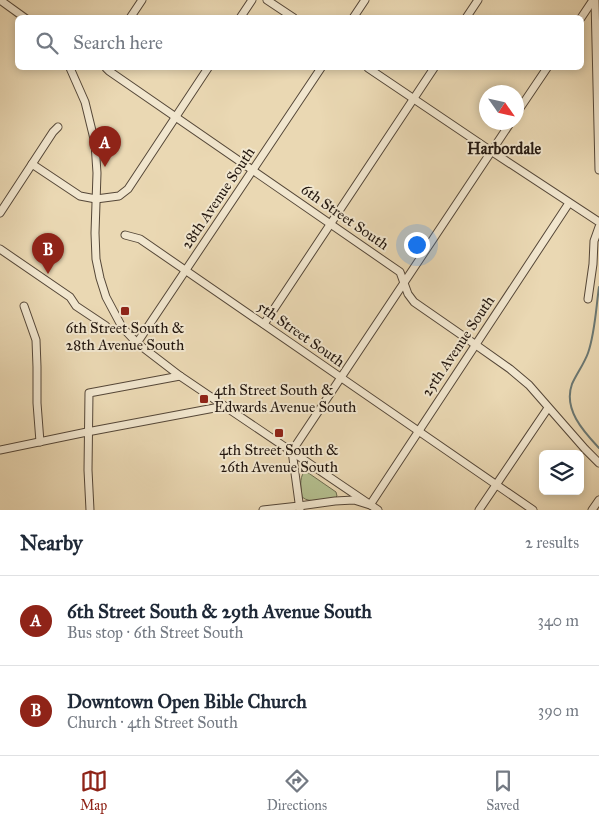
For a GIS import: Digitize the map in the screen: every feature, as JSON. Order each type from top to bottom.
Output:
[{"type":"street","points":[[0,0],[21,15]]},
{"type":"street","points":[[132,15],[142,0]]},
{"type":"street","points":[[242,15],[252,0]]},
{"type":"street","points":[[267,0],[290,15]]},
{"type":"street","points":[[356,15],[365,0]]},
{"type":"street","points":[[468,15],[478,0]]},
{"type":"street","points":[[594,0],[599,170]]},
{"type":"street","points":[[583,14],[594,0]]},
{"type":"street","points":[[583,14],[590,9],[595,12]]},
{"type":"street","points":[[71,70],[85,102],[95,143],[98,173],[96,259],[106,297],[122,327],[138,343],[180,376],[378,510]]},
{"type":"street","name":"6th Street South","points":[[108,70],[400,272],[408,294],[414,302],[476,345],[528,385],[599,463]]},
{"type":"street","points":[[32,164],[80,196],[96,198],[120,196],[128,189],[207,70]]},
{"type":"street","name":"28th Avenue South","points":[[138,343],[320,70]]},
{"type":"street","points":[[371,70],[599,222]]},
{"type":"street","points":[[264,324],[433,70]]},
{"type":"street","points":[[524,102],[546,70]]},
{"type":"street","points":[[0,213],[58,127]]},
{"type":"street","points":[[299,508],[292,452],[505,130]]},
{"type":"street","name":"25th Avenue South","points":[[370,504],[569,203]]},
{"type":"street","points":[[588,299],[594,242],[599,227]]},
{"type":"street","name":"5th Street South","points":[[125,235],[140,239],[534,510]]},
{"type":"street","points":[[0,249],[70,297],[76,306],[106,326]]},
{"type":"street","points":[[24,306],[36,340],[40,442]]},
{"type":"street","points":[[90,510],[87,432],[88,393],[180,376]]},
{"type":"street","points":[[0,450],[225,406]]},
{"type":"street","points":[[480,510],[548,408]]},
{"type":"street","points":[[262,510],[299,508],[335,501],[354,500],[370,504]]},
{"type":"street","points":[[592,510],[599,500]]},
{"type":"green space","points":[[304,472],[307,472],[336,492],[337,496],[335,498],[313,501],[302,497],[301,481]]},
{"type":"waterway","points":[[599,287],[590,345],[572,384],[570,393],[572,411],[576,419],[599,448]]},
{"type":"place","name":"6th Street South & 29th Avenue South","points":[[105,167]]},
{"type":"place","name":"Downtown Open Bible Church","points":[[48,274]]},
{"type":"place","name":"6th Street South & 28th Avenue South","points":[[125,311]]},
{"type":"place","name":"4th Street South & Edwards Avenue South","points":[[204,399]]},
{"type":"place","name":"4th Street South & 26th Avenue South","points":[[279,433]]},
{"type":"district","name":"Harbordale","points":[[504,148]]}]
